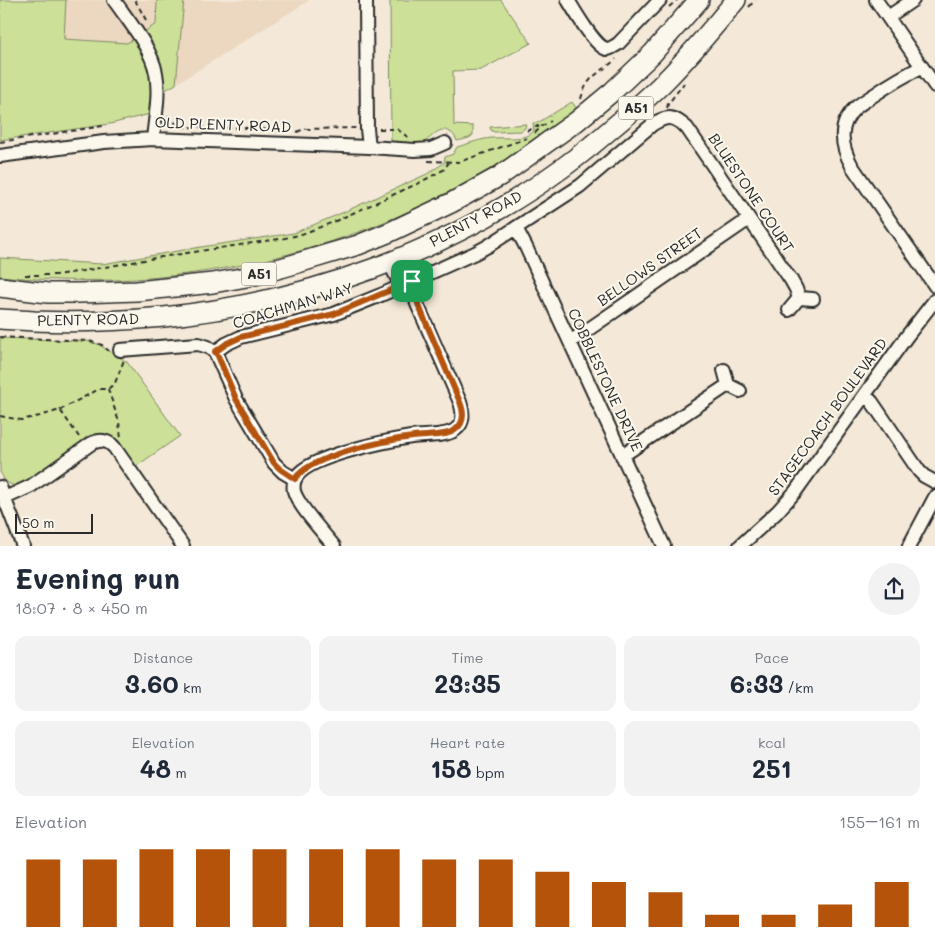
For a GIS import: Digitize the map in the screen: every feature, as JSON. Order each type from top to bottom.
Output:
[{"type":"highway","name":"PLENTY ROAD","points":[[0,287],[48,293],[79,293],[138,291],[214,283],[252,276],[297,264],[358,245],[390,232],[451,203],[500,176],[577,121],[613,91],[652,54],[699,0]]},
{"type":"highway","name":"PLENTY ROAD","points":[[0,319],[90,322],[131,320],[209,311],[252,304],[289,294],[339,280],[397,259],[462,229],[495,211],[564,167],[636,108],[663,83],[703,40],[736,0]]},
{"type":"street","points":[[114,0],[145,45],[154,65],[157,93],[153,139]]},
{"type":"street","points":[[366,0],[369,147]]},
{"type":"street","points":[[568,0],[594,39],[602,47],[609,48],[618,44],[663,4]]},
{"type":"street","points":[[876,0],[935,86]]},
{"type":"street","points":[[888,17],[913,0]]},
{"type":"street","points":[[919,63],[851,113],[844,128],[843,145],[852,166],[931,276],[930,280],[935,286]]},
{"type":"street","name":"BLUESTONE COURT","points":[[667,117],[675,118],[687,128],[791,280],[799,298]]},
{"type":"street","name":"COACHMAN WAY","points":[[215,352],[241,337],[334,314],[475,253],[580,186],[653,124],[667,117]]},
{"type":"street","name":"OLD PLENTY ROAD","points":[[0,156],[104,142],[153,139],[415,150],[431,149],[445,143]]},
{"type":"street","name":"BELLOWS STREET","points":[[570,342],[749,219]]},
{"type":"street","name":"COBBLESTONE DRIVE","points":[[516,228],[664,546]]},
{"type":"street","points":[[334,546],[296,496],[293,487],[295,479],[302,471],[322,460],[370,445],[447,434],[460,425],[463,415],[460,402],[408,283],[410,271],[397,259]]},
{"type":"street","points":[[789,310],[799,298],[813,299]]},
{"type":"street","name":"STAGECOACH BOULEVARD","points":[[740,546],[777,512],[795,492],[935,300]]},
{"type":"street","points":[[121,354],[198,344],[208,347],[215,352],[236,399],[274,463],[295,479]]},
{"type":"street","points":[[724,370],[728,385],[740,392]]},
{"type":"street","points":[[622,456],[728,385]]},
{"type":"street","points":[[865,395],[872,402],[919,471],[935,482]]},
{"type":"street","points":[[23,546],[2,492],[31,486],[86,447],[100,440],[108,442],[114,447],[183,546]]},
{"type":"street","points":[[908,546],[935,497]]},
{"type":"path","points":[[136,0],[146,20]]},
{"type":"path","points":[[663,4],[676,0]]},
{"type":"path","points":[[581,100],[584,88],[593,76],[602,71],[620,54]]},
{"type":"path","points":[[539,128],[555,118]]},
{"type":"path","points":[[0,142],[103,126]]},
{"type":"path","points":[[23,275],[55,275],[77,272],[299,235],[331,223],[419,183],[445,169],[449,162]]},
{"type":"path","points":[[0,337],[89,341],[121,354],[115,383],[108,389],[99,389],[60,410],[40,416],[20,420],[0,416]]},
{"type":"path","points":[[108,389],[122,441]]},
{"type":"path","points":[[60,410],[86,447]]},
{"type":"shaded area","points":[[66,0],[157,0],[156,24],[127,43],[63,39]]},
{"type":"shaded area","points":[[184,0],[310,0],[176,84]]},
{"type":"green space","points":[[0,0],[66,0],[64,39],[127,43],[134,39],[145,59],[150,75],[150,114],[110,124],[0,140]]},
{"type":"green space","points":[[157,0],[184,0],[176,84],[162,92],[144,32],[156,24]]},
{"type":"green space","points":[[390,0],[501,0],[531,43],[481,70],[453,71],[454,125],[473,126],[473,135],[469,138],[457,141],[451,133],[441,130],[423,143],[409,145],[391,143]]},
{"type":"green space","points":[[572,102],[577,109],[514,154],[447,193],[377,225],[305,250],[231,267],[155,277],[78,280],[0,276],[0,258],[102,264],[294,233],[427,174],[444,163],[445,157],[453,154],[457,147],[479,140],[514,138],[530,134],[534,131],[533,123],[539,122]]},
{"type":"green space","points":[[526,124],[525,128],[521,131],[494,132],[490,127]]},
{"type":"green space","points":[[0,338],[87,341],[98,344],[127,362],[180,436],[135,467],[113,437],[105,434],[96,435],[29,482],[12,485],[6,481],[0,472]]},
{"type":"route","points":[[412,281],[418,304],[462,408],[463,415],[460,425],[447,434],[412,437],[341,453],[322,460],[302,471],[295,479],[283,472],[274,463],[236,399],[215,352],[241,337],[334,314],[412,281]]}]
